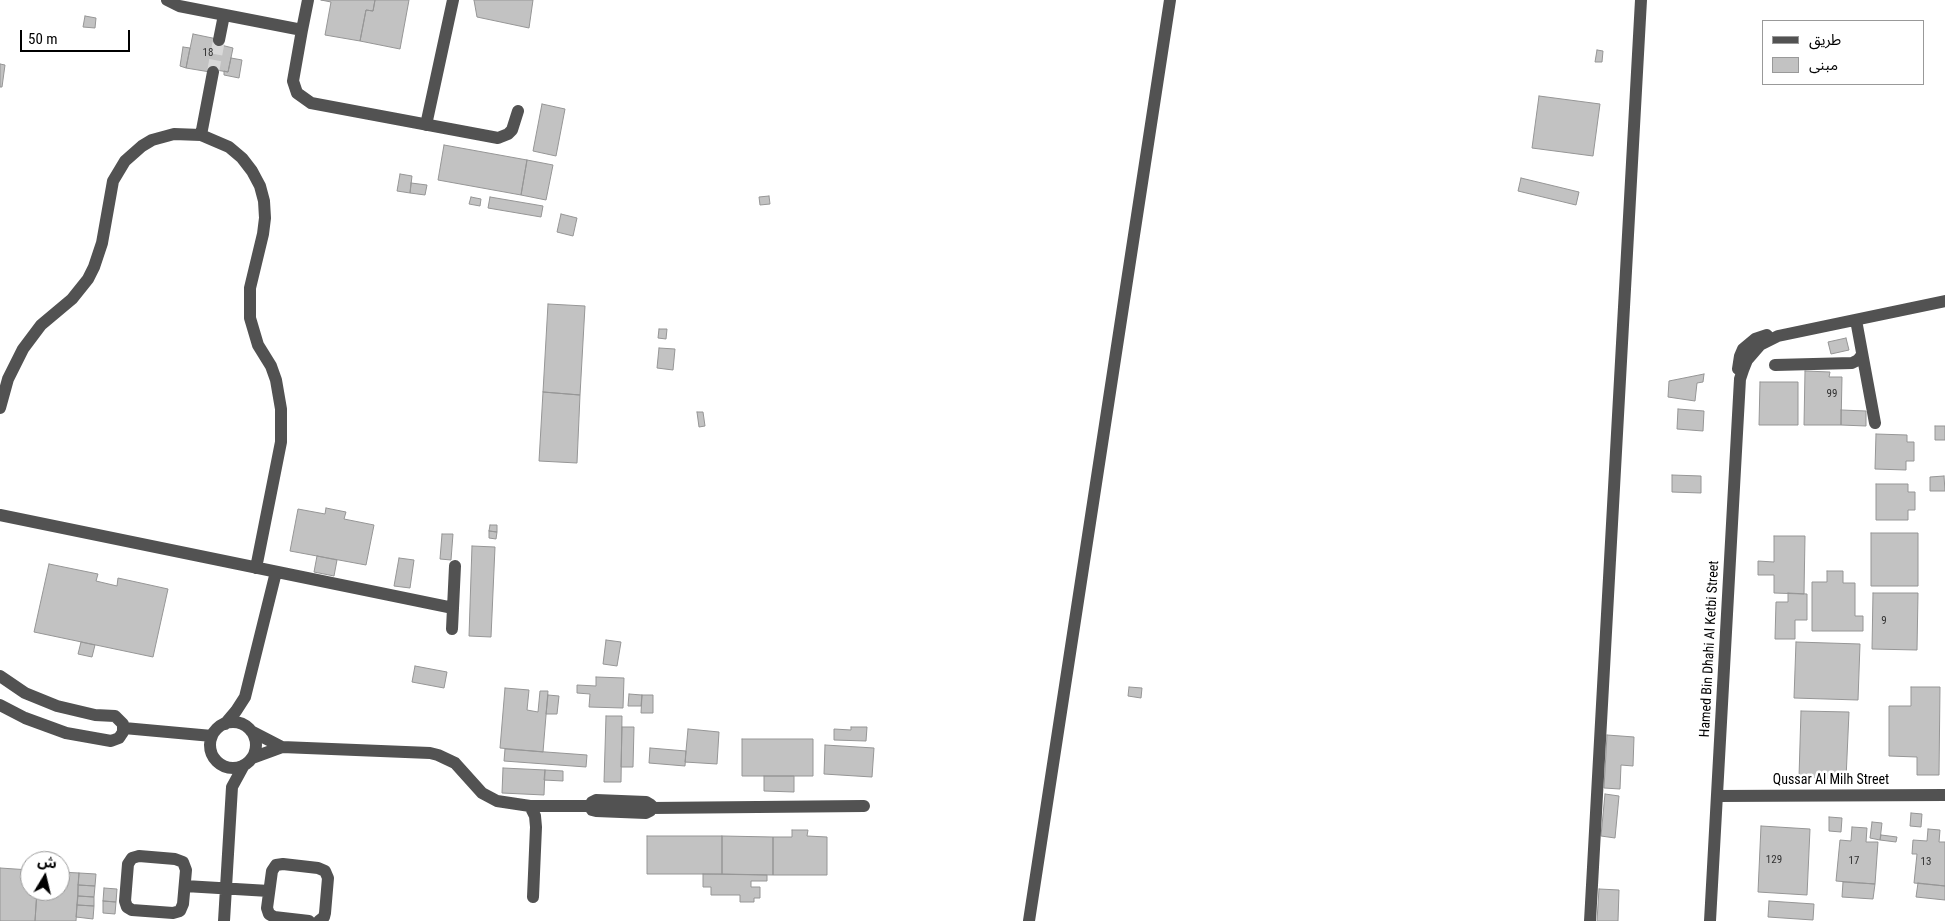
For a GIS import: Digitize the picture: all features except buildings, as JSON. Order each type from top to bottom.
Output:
[{"type":"street","points":[[167,0],[179,6],[302,30]]},
{"type":"street","points":[[308,0],[293,80],[297,93],[305,101],[311,104],[498,138],[503,137],[512,130],[518,111]]},
{"type":"street","points":[[426,125],[453,0]]},
{"type":"street","points":[[1029,921],[1170,0]]},
{"type":"street","points":[[1590,921],[1641,0]]},
{"type":"street","points":[[219,40],[224,15]]},
{"type":"street","points":[[202,135],[213,72]]},
{"type":"street","points":[[0,408],[8,379],[23,349],[41,325],[72,299],[88,279],[102,242],[112,187],[118,171],[125,161],[142,146],[163,136],[187,133],[202,135],[229,147],[242,158],[252,171],[260,186],[264,201],[265,218],[263,234],[250,288],[250,318],[258,345],[271,366],[276,380],[282,425],[281,442],[256,568]]},
{"type":"street","name":"Hamed Bin Dhahi Al Ketbi Street","points":[[1710,921],[1740,379],[1738,364],[1743,349],[1762,336],[1778,336],[1945,301]]},
{"type":"street","points":[[1856,320],[1875,423]]},
{"type":"street","points":[[1775,365],[1852,364],[1862,355]]},
{"type":"street","points":[[0,515],[453,608]]},
{"type":"street","points":[[452,629],[455,566]]},
{"type":"street","points":[[225,724],[245,696],[276,572]]},
{"type":"street","points":[[0,676],[26,693],[57,706],[115,716],[121,720],[124,728],[122,735],[115,740],[88,737],[46,726],[0,705]]},
{"type":"street","points":[[224,921],[232,787],[256,744],[251,731],[245,696]]},
{"type":"street","points":[[282,747],[232,768],[216,760],[210,749],[212,736],[219,727],[225,724],[238,723],[282,747],[438,755],[455,763],[474,786],[489,798],[506,803],[530,806],[590,806],[594,811],[646,813],[651,808],[864,806]]},
{"type":"street","points":[[124,728],[212,736]]},
{"type":"street","points":[[221,764],[232,787]]},
{"type":"street","name":"Qussar Al Milh Street","points":[[1717,796],[1945,795]]},
{"type":"street","points":[[530,806],[535,816],[536,827],[533,897]]},
{"type":"street","points":[[135,857],[179,860],[186,870],[185,886],[182,908],[176,913],[132,910],[125,904],[128,864],[135,857]]},
{"type":"street","points":[[309,921],[271,916],[267,908],[272,871],[276,865],[283,864],[325,871],[328,878],[325,913],[324,917],[319,921]]},
{"type":"street","points":[[185,886],[269,891]]},
{"type":"tunnel","points":[[213,72],[219,40]]}]
